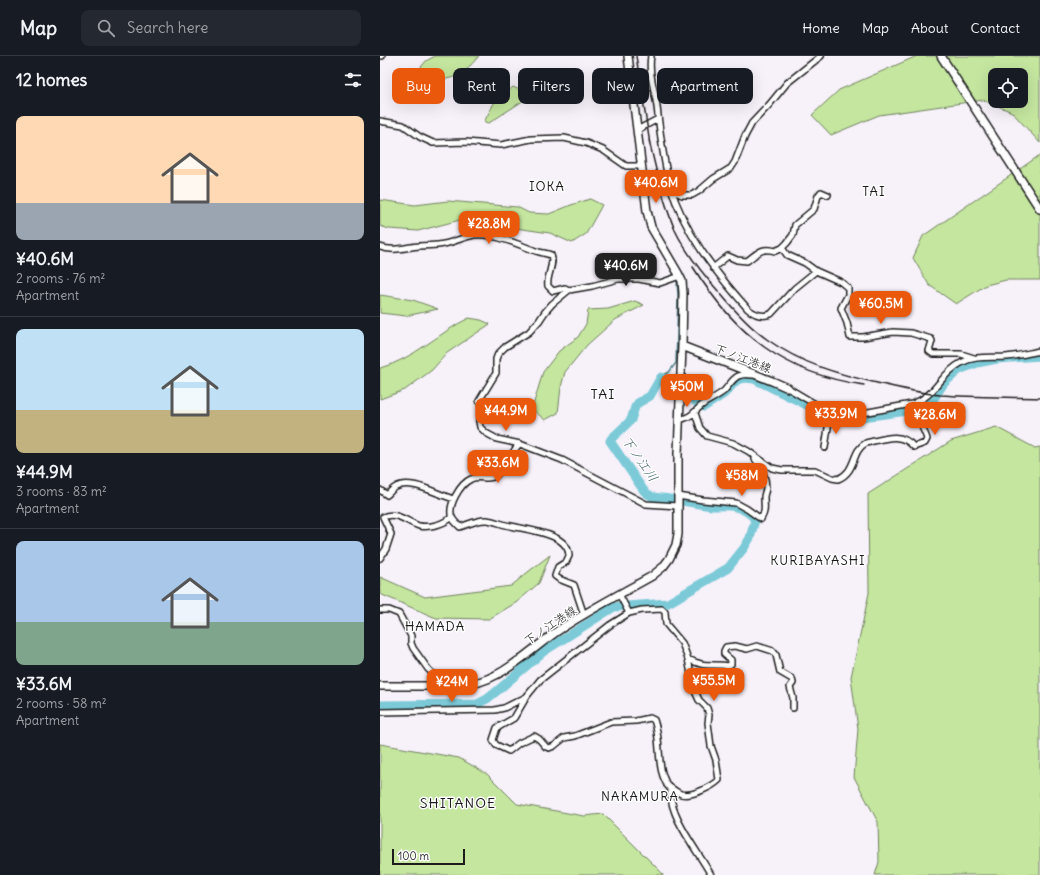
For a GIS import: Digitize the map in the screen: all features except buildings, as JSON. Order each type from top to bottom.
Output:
[{"type":"main road","points":[[628,56],[647,211],[651,227],[678,277],[683,292],[678,496]]},
{"type":"main road","points":[[941,56],[1040,209]]},
{"type":"main road","name":"下ノ江港線","points":[[682,346],[788,388]]},
{"type":"main road","name":"下ノ江港線","points":[[380,686],[469,685],[493,677],[512,666],[561,629],[584,615],[621,597],[656,573],[669,559],[678,537],[678,496]]},
{"type":"street","points":[[651,56],[651,70],[658,119],[672,190],[688,230],[713,268],[748,309],[765,316],[774,313],[795,288],[816,272]]},
{"type":"street","points":[[672,190],[682,195],[695,194],[732,166],[737,159],[746,134],[752,123],[787,83],[821,56]]},
{"type":"street","points":[[637,130],[658,119]]},
{"type":"street","points":[[380,120],[403,125],[420,137],[433,143],[466,142],[501,145],[531,139],[564,138],[586,143],[603,150],[626,166],[642,166]]},
{"type":"street","points":[[713,268],[728,256],[737,260],[748,261],[762,250],[769,249],[775,251],[782,248],[791,239],[795,225],[815,208],[818,196],[821,192],[828,195]]},
{"type":"street","points":[[380,247],[393,250],[445,244],[473,235],[486,235],[502,238],[541,253],[551,255],[552,261],[547,282],[548,286],[553,290],[565,288],[569,290],[618,279],[639,279],[658,283],[667,282],[678,277]]},
{"type":"street","points":[[782,248],[787,255],[805,263],[816,272],[841,282],[848,288],[848,294],[841,308],[841,312],[847,323],[850,337],[863,337],[893,332],[916,334],[931,338],[932,341],[929,350],[933,354],[961,354],[974,358]]},
{"type":"street","points":[[569,290],[552,304],[529,332],[505,347],[498,354],[496,359],[496,373],[479,402],[485,413],[478,420],[480,427],[486,433],[497,439],[519,444],[562,460],[646,504],[678,506]]},
{"type":"street","points":[[788,388],[831,416],[913,407],[929,395],[946,374],[963,362],[974,358],[1007,357],[1040,351]]},
{"type":"street","points":[[679,420],[695,413],[702,406],[722,392],[732,380],[737,377],[748,374],[758,375]]},
{"type":"street","points":[[695,413],[700,428],[704,434],[733,444],[753,455],[766,465],[775,469],[815,470],[832,478],[838,479],[849,471],[856,454],[866,443],[898,437],[906,439],[914,446],[925,443],[926,436],[913,407]]},
{"type":"street","points":[[825,448],[831,416]]},
{"type":"street","points":[[519,444],[496,476],[491,479],[472,479],[464,484],[454,499],[452,506],[452,517],[460,527],[486,520],[512,527],[535,530],[561,542],[567,549],[569,556],[566,562],[556,569],[555,576],[559,580],[575,586],[584,615]]},
{"type":"street","points":[[678,496],[736,504],[762,519],[765,509],[766,481],[762,468],[753,455]]},
{"type":"street","points":[[380,490],[387,495],[390,490],[398,485],[412,484],[454,499]]},
{"type":"street","points":[[380,558],[386,549],[391,534],[383,517],[387,515],[396,516],[426,527],[447,521],[452,517]]},
{"type":"street","points":[[621,597],[629,613]]},
{"type":"street","points":[[667,786],[682,794],[687,794],[709,788],[719,780],[710,740],[707,708],[699,700],[694,690],[688,659],[682,643],[666,624],[666,613],[663,609],[642,610],[629,613],[610,625],[541,678],[527,696],[514,718],[497,728],[493,740],[496,745],[509,751],[519,743],[534,736],[539,738],[545,747],[549,748],[553,747],[564,738],[575,736],[611,722],[654,720],[660,742],[659,761],[667,786],[671,790],[670,798],[676,819],[711,875]]},
{"type":"street","points":[[380,610],[389,610],[399,614],[411,636],[413,648],[428,669],[434,675],[444,680],[448,686]]},
{"type":"street","points":[[688,659],[700,664],[718,664],[728,666],[731,664],[731,660],[724,654],[726,647],[735,646],[747,649],[756,646],[773,652],[776,655],[780,672],[792,679],[790,687],[793,698],[793,708]]},
{"type":"street","points":[[380,712],[495,710],[504,708],[527,696]]},
{"type":"green space","points":[[435,56],[479,56],[468,68],[453,68],[453,77],[445,79],[445,68],[420,68],[426,61]]},
{"type":"green space","points":[[917,56],[1040,56],[1040,143],[1012,112],[1002,108],[1028,108],[1028,68],[988,68],[988,102],[983,100],[879,115],[831,135],[812,115],[839,90]]},
{"type":"green space","points":[[513,87],[518,89],[518,104],[489,123],[484,122],[493,104],[510,104],[510,90]]},
{"type":"green space","points":[[1040,155],[1040,280],[1006,280],[986,285],[956,304],[929,285],[913,258],[923,236]]},
{"type":"green space","points":[[590,199],[602,205],[586,234],[572,243],[550,233],[460,220],[418,231],[389,229],[380,226],[380,200],[415,205],[448,201],[517,207],[529,213],[549,214]]},
{"type":"green space","points":[[380,295],[413,300],[438,309],[406,316],[380,313]]},
{"type":"green space","points":[[635,301],[644,305],[615,320],[587,345],[565,372],[561,387],[558,413],[545,420],[532,409],[543,372],[559,351],[578,337],[586,324],[588,310],[608,309]]},
{"type":"green space","points":[[469,318],[481,320],[490,324],[447,353],[432,370],[405,390],[380,399],[380,368],[392,364],[415,352]]},
{"type":"green space","points":[[996,427],[1035,448],[1040,447],[1040,875],[875,875],[879,862],[878,822],[854,777],[858,729],[851,677],[869,593],[868,494],[951,441]]},
{"type":"green space","points":[[550,555],[539,583],[517,602],[489,619],[436,618],[380,594],[380,577],[425,597],[511,586]]},
{"type":"green space","points":[[380,744],[459,758],[487,774],[517,804],[584,816],[603,814],[664,875],[380,875]]},
{"type":"waterway","points":[[631,104],[637,157]]},
{"type":"waterway","points":[[661,377],[669,372],[676,363],[678,297],[677,280]]},
{"type":"waterway","name":"下ノ江川","points":[[380,705],[477,704],[487,699],[543,652],[614,607],[668,603],[728,568],[750,538],[755,520],[752,516],[744,510],[732,506],[713,506],[650,495],[644,491],[610,441],[631,420],[635,407],[638,403],[650,396],[661,377],[704,407],[724,394],[737,380],[745,378],[754,379],[833,418],[840,420],[915,410],[931,403],[944,383],[959,370],[977,363],[997,359],[1040,356]]},
{"type":"railway","points":[[636,56],[650,144]]},
{"type":"railway","points":[[649,140],[667,208],[675,230],[684,247],[730,305],[748,324],[768,340],[794,356],[821,367],[848,376],[924,393],[977,397],[1040,398]]},
{"type":"railway","points":[[693,267],[709,291],[726,312],[744,331],[764,347],[809,371],[835,380],[864,385]]},
{"type":"district","name":"IOKA","points":[[547,186]]},
{"type":"district","name":"TAI","points":[[874,191]]},
{"type":"district","name":"TAI","points":[[603,394]]},
{"type":"district","name":"KURIBAYASHI","points":[[818,560]]},
{"type":"district","name":"HAMADA","points":[[435,626]]},
{"type":"district","name":"NAKAMURA","points":[[640,796]]},
{"type":"district","name":"SHITANOE","points":[[458,803]]}]
